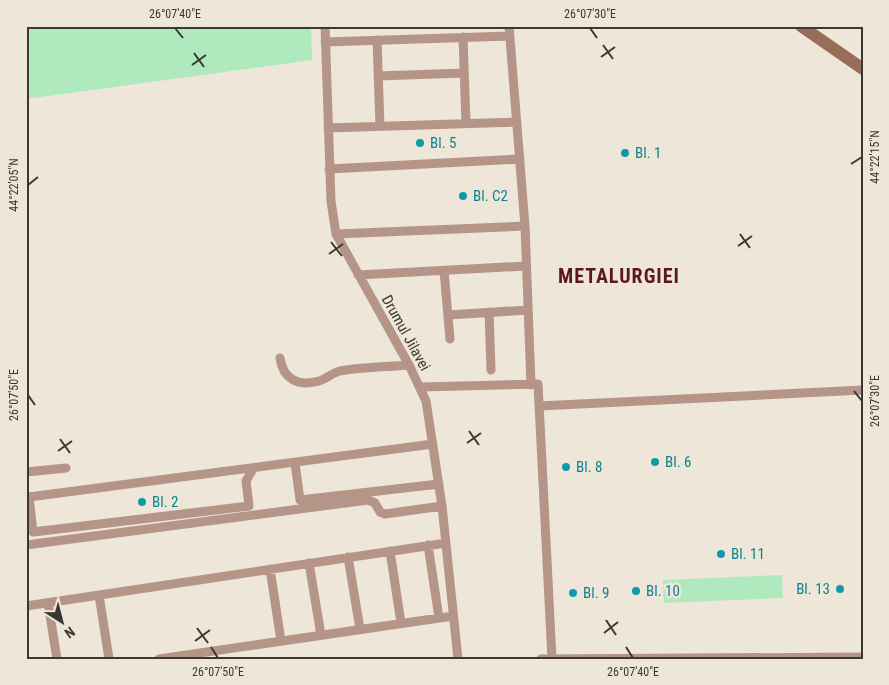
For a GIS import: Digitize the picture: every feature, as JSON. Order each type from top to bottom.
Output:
[{"type":"main road","points":[[801,26],[863,69]]},
{"type":"street","name":"Drumul Jilavei","points":[[325,26],[332,217],[336,234],[421,387],[430,416],[442,506],[458,659]]},
{"type":"street","points":[[509,26],[525,226],[531,384]]},
{"type":"street","points":[[325,42],[510,36]]},
{"type":"street","points":[[463,37],[466,123]]},
{"type":"street","points":[[377,40],[380,126]]},
{"type":"street","points":[[378,76],[464,74]]},
{"type":"street","points":[[328,128],[516,122]]},
{"type":"street","points":[[330,168],[520,159]]},
{"type":"street","points":[[336,234],[525,226]]},
{"type":"street","points":[[358,275],[526,266]]},
{"type":"street","points":[[444,271],[450,339]]},
{"type":"street","points":[[448,315],[528,310]]},
{"type":"street","points":[[489,312],[491,370]]},
{"type":"street","points":[[280,358],[283,372],[287,377],[305,383],[318,381],[338,372],[409,365]]},
{"type":"street","points":[[421,387],[538,384],[552,658]]},
{"type":"street","points":[[539,406],[863,390]]},
{"type":"street","points":[[253,469],[246,482],[249,506],[33,532],[29,497],[434,444]]},
{"type":"street","points":[[295,463],[300,500],[439,484]]},
{"type":"street","points":[[26,472],[66,468]]},
{"type":"street","points":[[26,545],[368,500],[375,503],[380,512],[385,514],[442,506]]},
{"type":"street","points":[[26,606],[446,542]]},
{"type":"street","points":[[428,545],[439,618]]},
{"type":"street","points":[[390,551],[401,623]]},
{"type":"street","points":[[348,557],[360,629]]},
{"type":"street","points":[[309,563],[320,635]]},
{"type":"street","points":[[270,569],[281,641]]},
{"type":"street","points":[[99,595],[109,659]]},
{"type":"street","points":[[48,603],[57,659]]},
{"type":"street","points":[[159,659],[453,616]]},
{"type":"street","points":[[541,659],[863,657]]},
{"type":"green space","points":[[26,26],[311,26],[312,60],[26,99]]},
{"type":"green space","points":[[782,575],[783,598],[664,603],[663,580]]},
{"type":"place","name":"Bl. 5","points":[[420,143]]},
{"type":"place","name":"Bl. 1","points":[[625,153]]},
{"type":"place","name":"Bl. C2","points":[[463,196]]},
{"type":"place","name":"Bl. 6","points":[[655,462]]},
{"type":"place","name":"Bl. 8","points":[[566,467]]},
{"type":"place","name":"Bl. 2","points":[[142,502]]},
{"type":"place","name":"Bl. 11","points":[[721,554]]},
{"type":"place","name":"Bl. 13","points":[[840,589]]},
{"type":"place","name":"Bl. 10","points":[[636,591]]},
{"type":"place","name":"Bl. 9","points":[[573,593]]},
{"type":"district","name":"METALURGIEI","points":[[619,276]]}]
